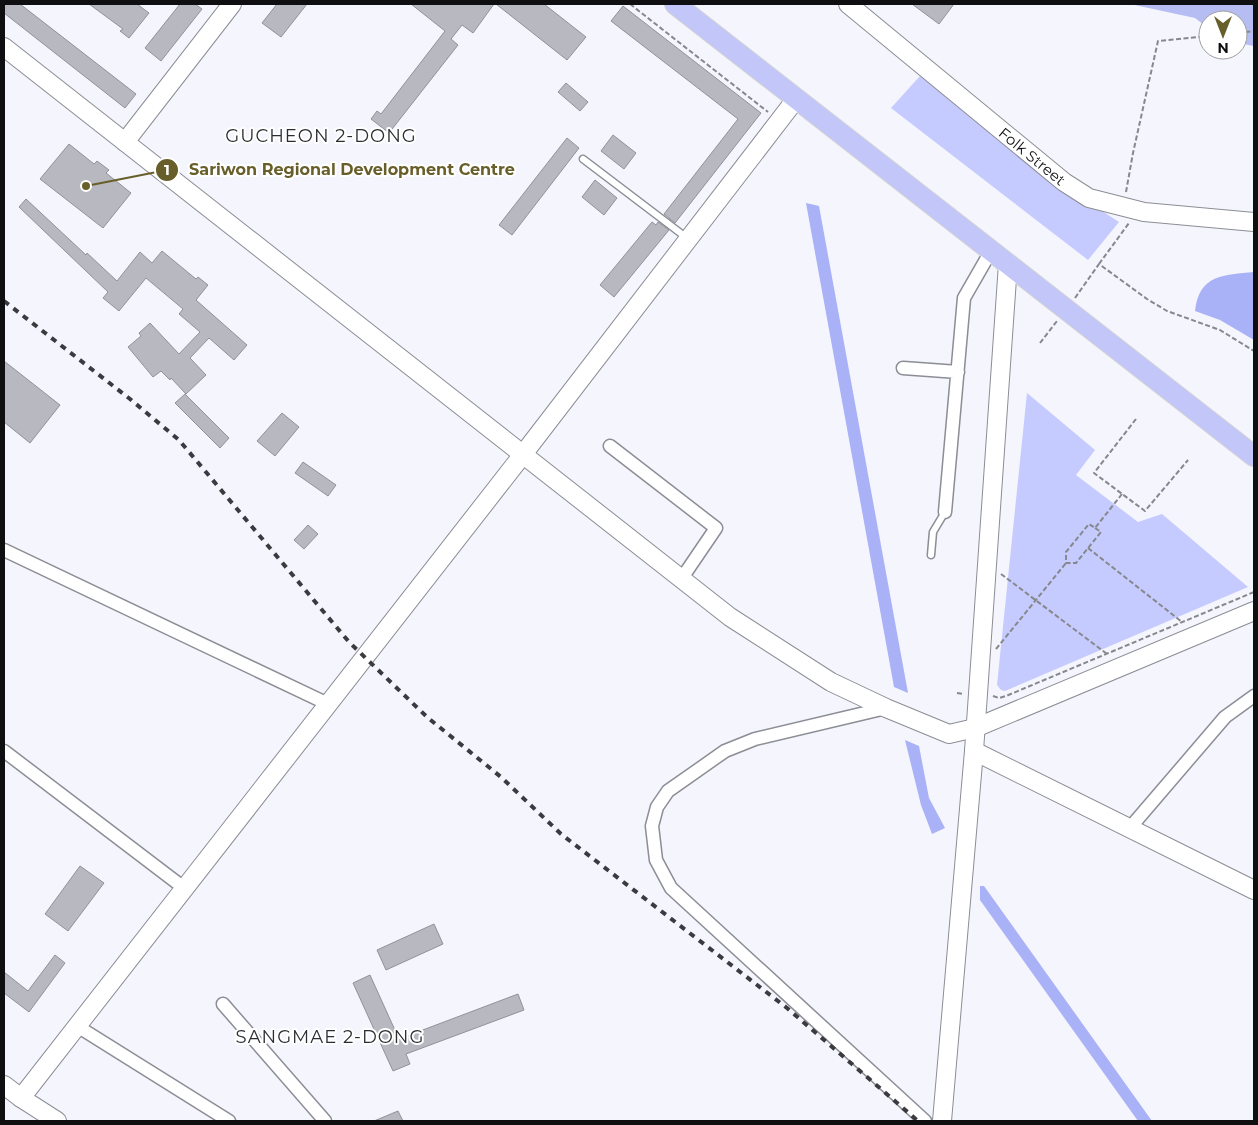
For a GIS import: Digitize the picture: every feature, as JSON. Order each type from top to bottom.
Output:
[{"type":"main road","points":[[675,4],[1254,456]]},
{"type":"street","points":[[125,142],[232,4]]},
{"type":"street","name":"Folk Street","points":[[848,4],[1064,182],[1090,198],[1124,208],[1171,216],[1254,222]]},
{"type":"street","points":[[4,47],[730,617],[831,682],[886,708],[948,734],[975,728],[1254,611]]},
{"type":"street","points":[[20,1098],[524,454],[796,99]]},
{"type":"street","points":[[945,512],[964,298],[991,251]]},
{"type":"street","points":[[942,1121],[974,751],[1008,264]]},
{"type":"street","points":[[903,368],[958,372]]},
{"type":"street","points":[[610,446],[716,528],[682,578]]},
{"type":"street","points":[[4,550],[328,704]]},
{"type":"street","points":[[1129,829],[1225,717],[1254,696]]},
{"type":"street","points":[[886,708],[755,739],[725,751],[668,791],[657,806],[652,826],[656,860],[671,888],[926,1121]]},
{"type":"street","points":[[4,750],[184,888]]},
{"type":"street","points":[[974,751],[1254,890]]},
{"type":"street","points":[[223,1004],[325,1121]]},
{"type":"street","points":[[76,1026],[229,1121]]},
{"type":"street","points":[[4,1085],[20,1098],[57,1121]]},
{"type":"lane","points":[[583,159],[688,239]]},
{"type":"lane","points":[[931,555],[933,532],[945,512]]},
{"type":"path","points":[[630,4],[779,121]]},
{"type":"path","points":[[1040,343],[1129,224],[1124,208],[1133,153],[1158,40],[1198,37]]},
{"type":"path","points":[[1100,264],[1146,299],[1167,311],[1220,330],[1254,351]]},
{"type":"path","points":[[1136,419],[1094,473],[1145,511],[1188,460]]},
{"type":"path","points":[[1095,528],[1122,494]]},
{"type":"path","points":[[995,650],[1038,600],[1066,563],[1066,552],[1089,524],[1101,532],[1076,563],[1066,563]]},
{"type":"path","points":[[1088,548],[1182,622]]},
{"type":"path","points":[[1001,574],[1038,600],[1107,654]]},
{"type":"path","points":[[957,693],[999,698],[1006,696],[1254,592]]},
{"type":"shaded area","points":[[1130,4],[1254,4],[1254,46],[1248,45],[1248,10],[1198,10],[1198,20],[1195,18]]},
{"type":"shaded area","points":[[920,76],[1056,181],[1119,222],[1088,260],[891,108]]},
{"type":"shaded area","points":[[806,203],[819,206],[908,693],[894,687]]},
{"type":"shaded area","points":[[1254,272],[1254,340],[1220,320],[1195,311],[1197,299],[1208,283],[1223,276]]},
{"type":"shaded area","points":[[1027,393],[1095,450],[1076,475],[1138,522],[1162,514],[1248,587],[1005,691],[1001,690],[997,685]]},
{"type":"shaded area","points":[[905,740],[919,746],[929,798],[945,828],[932,834],[921,805]]},
{"type":"shaded area","points":[[980,886],[984,886],[1152,1121],[1138,1121],[980,900]]},
{"type":"building","points":[[4,4],[20,4],[136,94],[125,108],[4,13]]},
{"type":"building","points":[[89,4],[137,4],[149,13],[129,38],[120,31],[123,29]]},
{"type":"building","points":[[180,4],[195,4],[202,9],[161,61],[145,48]]},
{"type":"building","points":[[277,4],[307,4],[281,37],[262,23]]},
{"type":"building","points":[[411,4],[494,4],[473,33],[462,25],[451,39],[458,45],[389,133],[371,119],[377,111],[381,114],[445,31]]},
{"type":"building","points":[[496,4],[544,4],[586,37],[567,60]]},
{"type":"building","points":[[912,4],[954,4],[939,24]]},
{"type":"building","points":[[623,6],[761,113],[675,223],[664,214],[738,119],[611,21]]},
{"type":"building","points":[[566,83],[588,102],[580,111],[558,92]]},
{"type":"building","points":[[613,135],[636,153],[624,169],[601,151]]},
{"type":"building","points":[[567,138],[579,148],[512,235],[499,225]]},
{"type":"building","points":[[69,144],[94,164],[97,161],[109,170],[106,173],[131,193],[103,228],[40,179]]},
{"type":"building","points":[[595,180],[617,198],[604,215],[582,197]]},
{"type":"building","points":[[26,199],[117,281],[140,252],[152,263],[162,251],[196,279],[198,277],[208,285],[196,300],[247,345],[234,360],[209,338],[190,358],[206,375],[186,394],[171,378],[170,380],[161,371],[153,377],[128,347],[141,336],[139,333],[150,323],[179,354],[200,332],[179,314],[183,309],[146,278],[119,311],[103,298],[108,292],[19,207]]},
{"type":"building","points":[[652,222],[656,225],[658,222],[669,230],[614,297],[600,285]]},
{"type":"building","points":[[4,361],[60,405],[30,443],[4,422]]},
{"type":"building","points":[[185,394],[229,438],[220,448],[175,403]]},
{"type":"building","points":[[282,413],[299,427],[275,456],[257,441]]},
{"type":"building","points":[[303,462],[336,485],[328,496],[295,473]]},
{"type":"building","points":[[308,525],[318,534],[304,549],[294,540]]},
{"type":"building","points":[[80,866],[104,883],[68,931],[45,914]]},
{"type":"building","points":[[434,924],[443,944],[386,970],[377,950]]},
{"type":"building","points":[[55,955],[65,963],[29,1012],[4,993],[4,972],[28,991]]},
{"type":"building","points":[[370,975],[399,1039],[518,994],[524,1010],[406,1054],[410,1064],[393,1071],[353,983]]},
{"type":"building","points":[[398,1111],[403,1121],[374,1121]]},
{"type":"railway","points":[[4,301],[130,399],[179,440],[349,642],[427,717],[501,777],[561,834],[787,1008],[918,1121]]},
{"type":"place","name":"Sariwon Regional Development Centre","points":[[86,186]]},
{"type":"district","name":"GUCHEON 2-DONG","points":[[321,136]]},
{"type":"district","name":"SANGMAE 2-DONG","points":[[330,1037]]}]
